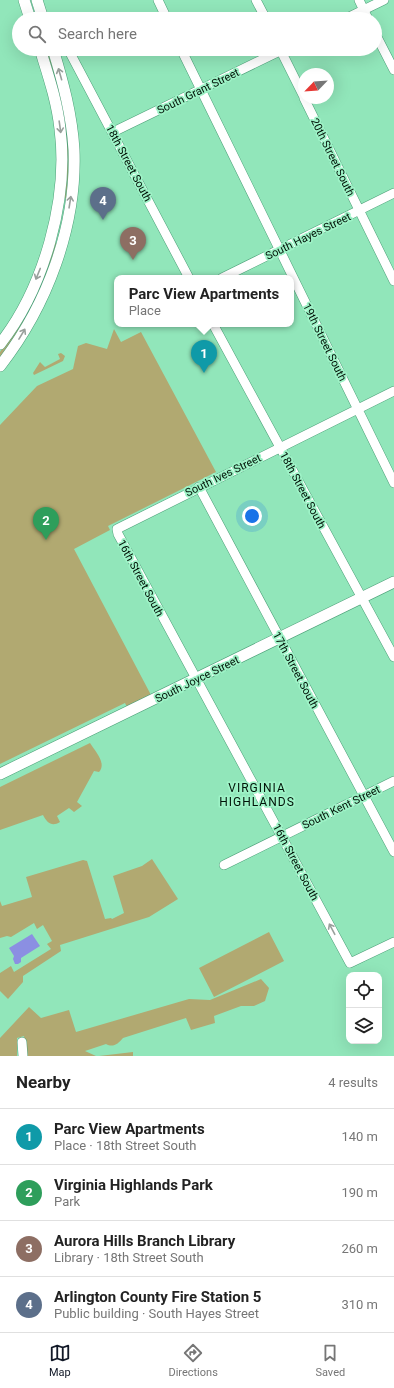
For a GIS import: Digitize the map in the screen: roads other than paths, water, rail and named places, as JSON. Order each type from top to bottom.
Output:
[{"type":"street","points":[[24,0],[28,12]]},
{"type":"street","points":[[37,0],[41,12]]},
{"type":"street","points":[[158,0],[164,12]]},
{"type":"street","points":[[256,0],[262,12]]},
{"type":"street","points":[[359,0],[364,10]]},
{"type":"street","points":[[360,12],[384,0]]},
{"type":"street","points":[[382,46],[394,70]]},
{"type":"street","points":[[0,344],[20,314],[39,274],[56,220],[59,200],[62,170],[60,129],[54,95],[42,56]]},
{"type":"street","points":[[0,366],[34,315],[49,282],[63,240],[70,201],[74,176],[74,149],[66,91],[55,56]]},
{"type":"street","name":"18th Street South","points":[[72,56],[187,275]]},
{"type":"street","name":"19th Street South","points":[[185,56],[292,275]]},
{"type":"street","name":"South Grant Street","points":[[112,132],[270,56]]},
{"type":"street","name":"20th Street South","points":[[285,56],[298,85]]},
{"type":"street","name":"20th Street South","points":[[307,104],[394,281]]},
{"type":"street","name":"South Hayes Street","points":[[228,275],[394,193]]},
{"type":"street","name":"19th Street South","points":[[294,279],[394,483]]},
{"type":"street","name":"18th Street South","points":[[215,327],[394,657]]},
{"type":"street","name":"South Ives Street","points":[[117,529],[394,391]]},
{"type":"street","name":"17th Street South","points":[[199,487],[394,852]]},
{"type":"street","name":"16th Street South","points":[[117,529],[118,534],[196,680],[350,963],[394,942]]},
{"type":"street","name":"South Joyce Street","points":[[0,774],[196,680],[394,582]]},
{"type":"street","name":"South Kent Street","points":[[224,865],[394,781]]},
{"type":"street","points":[[22,1042],[23,1056]]},
{"type":"water","points":[[32,934],[40,946],[21,958],[21,962],[15,964],[13,959],[14,956],[9,948]]},
{"type":"place","name":"Arlington County Fire Station 5","points":[[103,220]]},
{"type":"place","name":"Aurora Hills Branch Library","points":[[133,260]]},
{"type":"place","name":"Parc View Apartments","points":[[204,373]]},
{"type":"place","name":"Virginia Highlands Park","points":[[46,540]]},
{"type":"district","name":"VIRGINIA HIGHLANDS","points":[[257,795]]}]
